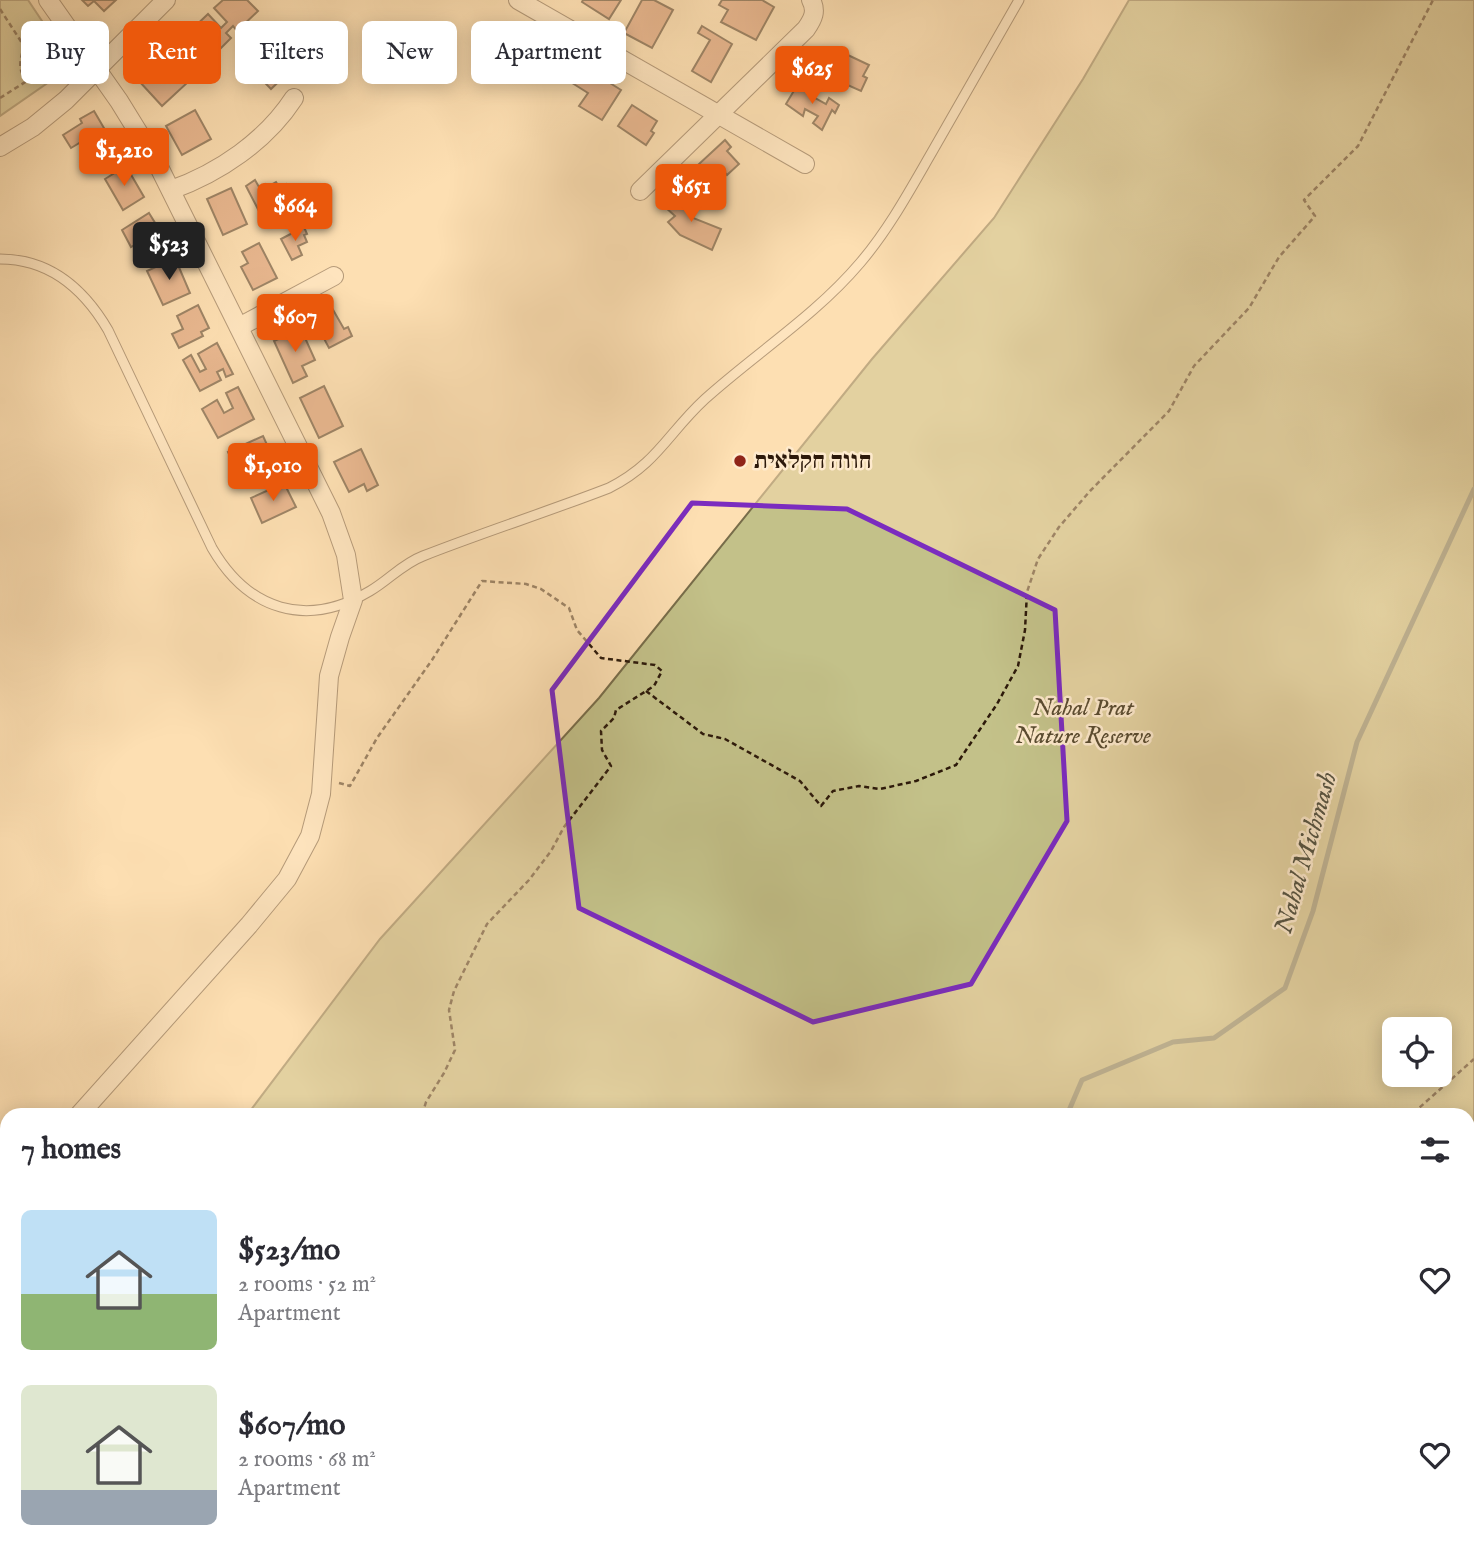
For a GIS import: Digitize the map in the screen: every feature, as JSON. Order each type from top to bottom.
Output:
[{"type":"street","points":[[48,0],[63,21]]},
{"type":"street","points":[[109,58],[166,0]]},
{"type":"street","points":[[518,0],[805,164]]},
{"type":"street","points":[[640,191],[806,29],[813,17],[814,6],[811,0]]},
{"type":"street","points":[[0,147],[33,127],[82,84]]},
{"type":"street","points":[[85,1108],[249,925],[287,879],[310,836],[321,794],[329,676],[354,600],[349,566],[335,523],[171,190],[144,139],[107,84]]},
{"type":"street","points":[[171,190],[213,170],[252,145],[274,124],[294,98]]},
{"type":"street","points":[[239,327],[334,276]]},
{"type":"lane","points":[[0,259],[24,261],[56,273],[84,296],[97,311],[212,548],[224,569],[238,585],[255,597],[293,610],[333,607],[373,590],[410,562],[608,488],[627,478],[652,459],[690,413],[811,313],[876,244],[899,209],[1019,0]]},
{"type":"path","points":[[646,691],[703,734],[725,739],[800,781],[821,806],[833,791],[859,786],[880,789],[916,781],[957,765],[1018,666],[1025,630],[1027,592],[1038,559],[1059,527],[1090,491],[1169,411],[1194,366],[1249,308],[1279,257],[1315,216],[1304,200],[1358,146],[1433,0]]},
{"type":"path","points":[[0,9],[21,41]]},
{"type":"path","points":[[0,98],[22,84]]},
{"type":"path","points":[[72,84],[76,90]]},
{"type":"path","points":[[322,779],[350,786],[385,726],[432,660],[482,581],[526,584],[541,589],[569,608],[578,630],[601,658],[654,665],[662,671],[654,686],[616,710],[614,718],[601,731],[602,750],[611,766],[564,827],[551,851],[529,880],[487,924],[454,991],[449,1010],[455,1050],[424,1108]]},
{"type":"path","points":[[1419,1108],[1474,1059]]},
{"type":"highlighted area","points":[[692,503],[847,509],[1055,610],[1067,821],[971,984],[813,1022],[579,908],[552,690]]},
{"type":"green space","points":[[0,0],[28,0],[42,21],[21,21],[21,84],[46,84],[0,116]]},
{"type":"green space","name":"Nahal Prat Nature Reserve","points":[[1129,0],[1474,0],[1474,1108],[252,1108],[380,939],[599,698],[872,359],[994,218],[1083,79]]},
{"type":"building","points":[[82,0],[116,0],[104,11],[94,1],[88,6]]},
{"type":"building","points":[[223,0],[247,0],[258,11],[248,21],[235,21],[235,28],[233,26],[226,33],[231,38],[221,48],[221,28],[227,22],[214,8]]},
{"type":"building","points":[[621,0],[609,19],[582,2]]},
{"type":"building","points":[[642,0],[654,0],[673,10],[652,48],[626,34]]},
{"type":"building","points":[[722,0],[762,0],[774,7],[756,40],[721,22],[728,10],[719,5]]},
{"type":"building","points":[[208,14],[214,21],[201,21]]},
{"type":"building","points":[[702,26],[732,44],[711,82],[692,71],[710,40],[698,33]]},
{"type":"building","points":[[833,48],[869,65],[863,76],[867,78],[861,91],[825,75],[828,70],[818,66],[823,54],[829,57]]},
{"type":"building","points":[[142,84],[186,84],[162,106]]},
{"type":"building","points":[[574,84],[612,84],[621,90],[602,120],[579,106],[588,93]]},
{"type":"building","points":[[798,84],[811,91],[808,94],[826,104],[829,98],[839,105],[835,113],[832,110],[822,130],[813,123],[818,116],[805,109],[803,116],[786,104]]},
{"type":"building","points":[[632,105],[657,121],[651,131],[654,133],[646,145],[618,126]]},
{"type":"building","points":[[195,110],[211,139],[182,155],[166,126]]},
{"type":"building","points":[[94,111],[115,147],[97,158],[86,139],[71,148],[63,135],[82,123],[80,119]]},
{"type":"building","points":[[725,140],[731,147],[727,151],[739,164],[727,175],[719,166],[709,175],[699,164]]},
{"type":"building","points":[[126,166],[144,197],[123,210],[105,179]]},
{"type":"building","points":[[255,180],[259,187],[265,184],[267,187],[276,182],[279,187],[286,184],[294,197],[261,215],[246,186]]},
{"type":"building","points":[[231,188],[247,224],[223,235],[207,199]]},
{"type":"building","points":[[680,193],[690,203],[685,209],[693,218],[721,229],[712,250],[680,235],[668,222],[675,216],[664,206]]},
{"type":"building","points":[[149,213],[165,239],[148,249],[143,240],[131,247],[122,230]]},
{"type":"building","points":[[304,227],[307,242],[298,246],[302,255],[292,260],[281,239]]},
{"type":"building","points":[[259,243],[277,278],[253,290],[241,267],[248,263],[242,252]]},
{"type":"building","points":[[175,258],[190,293],[163,305],[147,271]]},
{"type":"building","points":[[198,305],[209,328],[201,332],[203,336],[179,348],[172,334],[183,329],[177,316]]},
{"type":"building","points":[[332,308],[344,329],[348,327],[352,336],[329,348],[313,318]]},
{"type":"building","points":[[301,329],[315,360],[302,366],[307,376],[293,383],[274,341]]},
{"type":"building","points":[[217,343],[233,374],[226,377],[223,369],[217,372],[221,380],[200,391],[183,360],[191,355],[200,372],[206,369],[198,354]]},
{"type":"building","points":[[324,386],[343,426],[319,438],[300,398]]},
{"type":"building","points":[[238,387],[254,419],[218,438],[202,409],[217,400],[224,413],[233,408],[226,393]]},
{"type":"building","points":[[263,436],[273,458],[254,467],[257,474],[242,481],[228,452]]},
{"type":"building","points":[[361,449],[378,485],[367,491],[364,484],[349,492],[334,462]]},
{"type":"building","points":[[284,483],[296,507],[262,523],[251,498]]},
{"type":"waterway","name":"Nahal Michmash","points":[[1070,1108],[1082,1080],[1173,1042],[1214,1038],[1285,988],[1313,911],[1357,742],[1474,489]]},
{"type":"place","name":"חווה חקלאית","points":[[740,461]]}]
